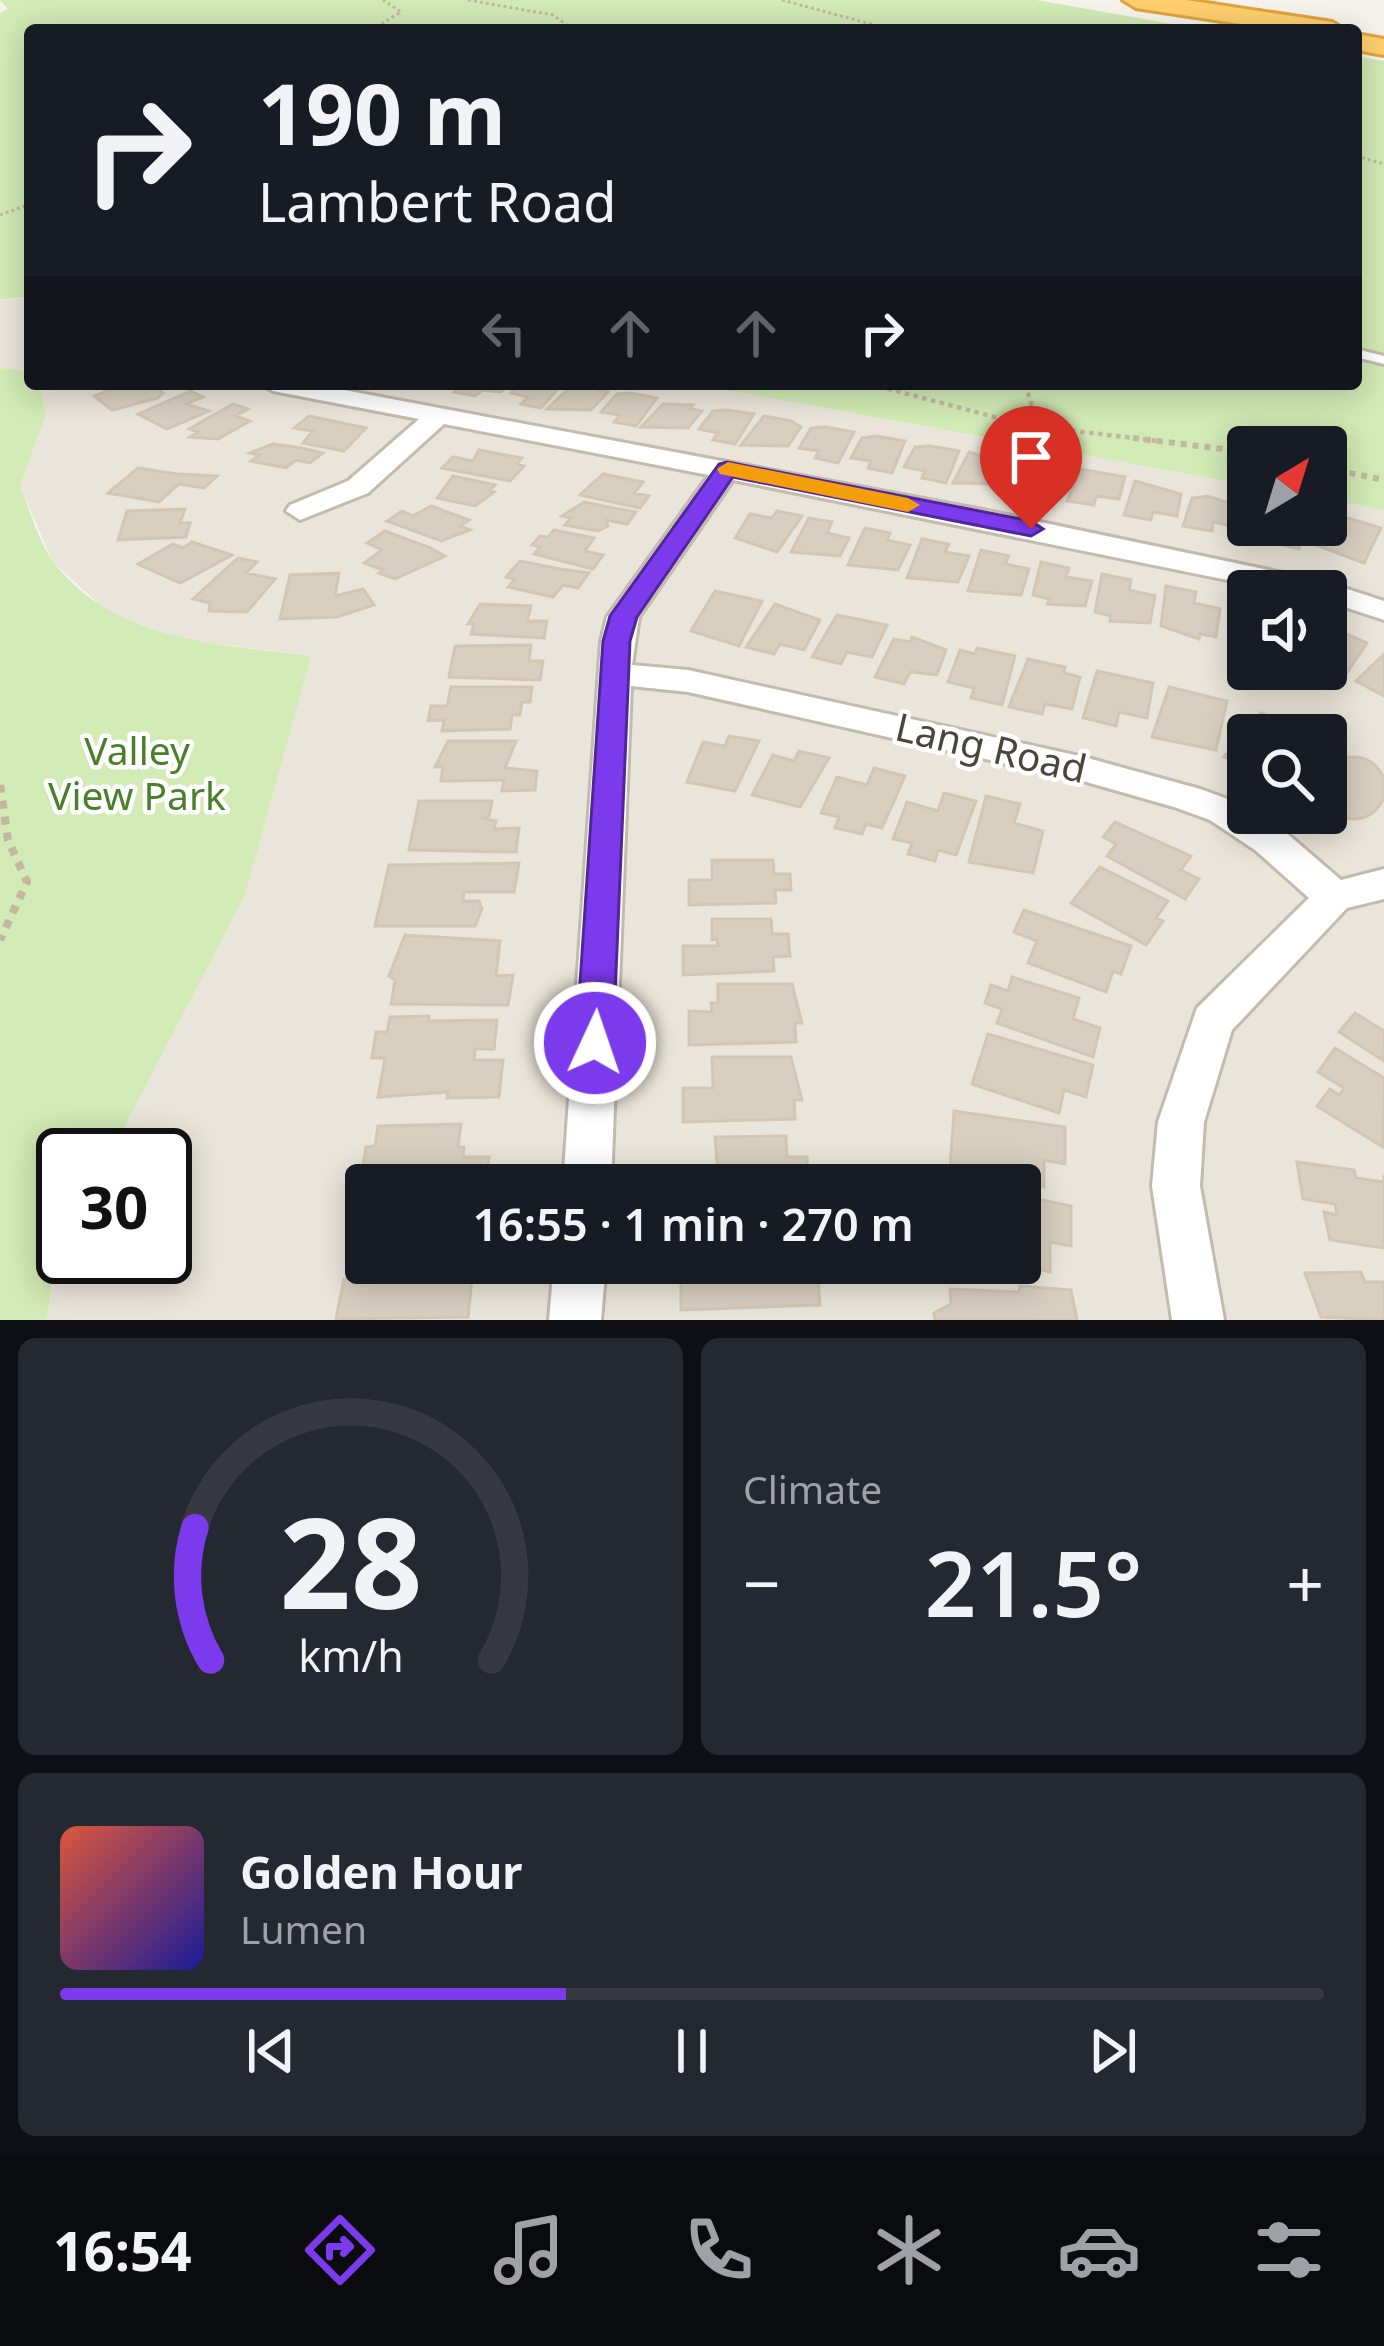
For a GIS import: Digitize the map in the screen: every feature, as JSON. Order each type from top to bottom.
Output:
[{"type":"highway","points":[[1132,0],[1258,24]]},
{"type":"highway","points":[[1132,0],[1304,24]]},
{"type":"highway","points":[[1250,0],[1328,24]]},
{"type":"street","points":[[304,390],[727,469],[1227,571]]},
{"type":"street","points":[[300,512],[358,487],[438,416]]},
{"type":"street","points":[[587,1164],[623,616],[727,469]]},
{"type":"street","points":[[1347,598],[1384,611]]},
{"type":"street","name":"Lang Road","points":[[616,674],[688,681],[1136,782],[1223,811],[1296,860],[1334,897]]},
{"type":"street","points":[[1198,1320],[1176,1186],[1181,1122],[1213,1021],[1334,897],[1384,884]]},
{"type":"street","points":[[575,1320],[578,1284]]},
{"type":"path","points":[[373,24],[401,11],[383,0]]},
{"type":"path","points":[[468,0],[553,15],[566,24]]},
{"type":"path","points":[[782,0],[871,24]]},
{"type":"path","points":[[893,390],[1025,425],[1227,449]]},
{"type":"path","points":[[1025,425],[1034,412],[1027,390]]},
{"type":"path","points":[[1347,472],[1384,480]]},
{"type":"path","points":[[0,784],[8,840],[27,882],[0,940]]},
{"type":"shaded area","points":[[24,297],[24,370],[0,368],[0,301]]},
{"type":"shaded area","points":[[41,390],[726,390],[1227,481],[1227,546],[1347,546],[1347,503],[1384,510],[1384,1320],[47,1320],[52,1284],[192,1284],[192,1128],[124,1128],[245,895],[310,656],[185,640],[110,614],[53,562],[20,486],[46,415]]},
{"type":"green space","points":[[0,0],[1036,0],[1173,24],[24,24],[24,297],[0,300],[0,13],[8,9]]},
{"type":"green space","points":[[1362,57],[1384,61],[1384,510],[1347,503],[1347,426],[1227,426],[1227,481],[726,390],[1362,390]]},
{"type":"green space","name":"Valley View Park","points":[[0,368],[24,370],[24,390],[41,390],[46,415],[20,486],[49,555],[79,589],[108,609],[172,635],[311,656],[245,895],[124,1128],[36,1128],[36,1284],[52,1284],[47,1320],[0,1320]]},
{"type":"building","points":[[110,390],[163,393],[112,410],[94,396]]},
{"type":"building","points":[[456,390],[482,390],[475,396]]},
{"type":"building","points":[[557,390],[541,408],[521,404],[528,397],[511,393]]},
{"type":"building","points":[[567,390],[608,392],[591,410],[547,409]]},
{"type":"building","points":[[191,391],[203,397],[186,404],[209,411],[167,429],[138,414]]},
{"type":"building","points":[[617,394],[657,398],[636,426],[614,422],[620,415],[601,412]]},
{"type":"building","points":[[233,404],[248,409],[235,416],[250,421],[218,439],[190,437],[198,432],[189,429]]},
{"type":"building","points":[[663,404],[693,405],[690,409],[702,411],[688,428],[641,427]]},
{"type":"building","points":[[713,411],[754,414],[735,444],[713,440],[718,433],[699,429]]},
{"type":"building","points":[[309,416],[366,428],[344,451],[303,443],[313,431],[294,428]]},
{"type":"building","points":[[764,416],[801,427],[788,446],[741,445]]},
{"type":"building","points":[[811,428],[854,432],[838,463],[815,458],[819,451],[799,448]]},
{"type":"building","points":[[862,438],[905,441],[892,473],[868,468],[871,461],[851,458]]},
{"type":"building","points":[[273,444],[323,453],[310,463],[296,460],[286,468],[251,461],[259,455],[250,453]]},
{"type":"building","points":[[915,447],[959,451],[946,483],[922,478],[925,471],[904,467]]},
{"type":"building","points":[[479,450],[522,458],[517,464],[524,466],[510,481],[442,468],[453,457],[473,461]]},
{"type":"building","points":[[969,452],[1011,464],[1002,484],[953,483]]},
{"type":"building","points":[[1024,461],[1066,473],[1059,495],[1037,491],[1034,498],[1009,493]]},
{"type":"building","points":[[138,468],[217,476],[204,488],[179,484],[159,502],[108,493]]},
{"type":"building","points":[[1080,469],[1125,477],[1119,499],[1096,496],[1094,505],[1067,501]]},
{"type":"building","points":[[603,474],[643,482],[634,493],[649,496],[640,508],[580,495]]},
{"type":"building","points":[[453,476],[495,485],[489,491],[494,492],[475,506],[437,498]]},
{"type":"building","points":[[1135,481],[1181,494],[1177,516],[1153,512],[1151,520],[1124,515]]},
{"type":"building","points":[[1207,496],[1227,502],[1227,525],[1213,522],[1212,531],[1183,526],[1192,498]]},
{"type":"building","points":[[584,502],[636,512],[627,524],[606,520],[608,526],[598,531],[565,525],[571,518],[562,516]]},
{"type":"building","points":[[431,506],[469,520],[460,526],[470,530],[441,541],[387,521],[402,511],[413,516]]},
{"type":"building","points":[[185,509],[180,523],[190,523],[186,537],[118,540],[127,511]]},
{"type":"building","points":[[777,511],[802,516],[777,552],[735,538],[750,514],[772,518]]},
{"type":"building","points":[[809,518],[832,522],[827,533],[849,538],[840,556],[791,552]]},
{"type":"building","points":[[1347,518],[1381,528],[1364,563],[1319,546],[1347,546]]},
{"type":"building","points":[[865,528],[890,533],[887,540],[910,545],[898,570],[848,565]]},
{"type":"building","points":[[554,530],[594,538],[585,551],[603,555],[593,569],[534,554],[540,547],[532,545]]},
{"type":"building","points":[[385,531],[445,556],[395,579],[379,573],[383,570],[364,563],[382,550],[367,543]]},
{"type":"building","points":[[922,539],[949,544],[945,552],[969,556],[958,582],[907,578]]},
{"type":"building","points":[[192,542],[232,555],[180,583],[138,564],[173,544],[183,548]]},
{"type":"building","points":[[981,550],[1009,556],[1005,564],[1029,569],[1021,595],[968,591]]},
{"type":"building","points":[[238,558],[257,562],[246,573],[275,579],[247,612],[209,611],[210,603],[193,599]]},
{"type":"building","points":[[520,561],[589,573],[578,588],[563,585],[553,597],[508,587],[515,579],[506,577]]},
{"type":"building","points":[[1041,562],[1069,568],[1066,577],[1092,581],[1085,606],[1047,604],[1049,599],[1033,595]]},
{"type":"building","points":[[339,573],[335,596],[363,589],[374,605],[337,617],[280,619],[290,575]]},
{"type":"building","points":[[1102,574],[1131,580],[1129,590],[1155,596],[1150,623],[1110,621],[1111,616],[1095,612]]},
{"type":"building","points":[[1166,586],[1196,592],[1194,603],[1220,609],[1216,637],[1200,634],[1199,639],[1161,626]]},
{"type":"building","points":[[715,591],[762,601],[739,646],[691,631]]},
{"type":"building","points":[[480,604],[531,606],[527,621],[547,621],[544,638],[471,634],[474,624],[468,624]]},
{"type":"building","points":[[775,604],[820,620],[804,650],[780,644],[774,654],[746,647]]},
{"type":"building","points":[[837,615],[887,625],[872,657],[847,652],[841,664],[812,657]]},
{"type":"building","points":[[1347,634],[1367,643],[1347,673]]},
{"type":"building","points":[[912,637],[946,650],[937,675],[910,672],[904,684],[875,677],[894,639],[910,642]]},
{"type":"building","points":[[531,645],[529,661],[543,661],[540,680],[449,677],[455,646]]},
{"type":"building","points":[[977,648],[1015,656],[1002,705],[971,698],[974,688],[948,682],[960,650],[975,654]]},
{"type":"building","points":[[1384,654],[1384,696],[1356,681]]},
{"type":"building","points":[[1028,659],[1065,667],[1064,673],[1080,677],[1072,709],[1045,704],[1042,714],[1009,707]]},
{"type":"building","points":[[1097,671],[1153,683],[1147,718],[1119,712],[1116,726],[1083,718]]},
{"type":"building","points":[[451,687],[532,687],[530,702],[522,702],[520,715],[512,715],[510,729],[442,731],[444,720],[428,721],[431,706],[447,706]]},
{"type":"building","points":[[1169,687],[1227,701],[1216,750],[1152,737]]},
{"type":"building","points":[[729,736],[759,741],[735,791],[687,782],[703,742],[725,746]]},
{"type":"building","points":[[448,741],[516,741],[505,768],[537,771],[535,790],[502,791],[504,780],[441,781],[443,767],[435,767]]},
{"type":"building","points":[[799,751],[829,758],[800,807],[752,795],[773,755],[794,761]]},
{"type":"building","points":[[1347,759],[1366,760],[1382,776],[1385,788],[1376,810],[1347,817]]},
{"type":"building","points":[[874,768],[905,776],[882,828],[866,824],[862,834],[835,828],[839,817],[821,813],[837,777],[867,785]]},
{"type":"building","points":[[944,793],[976,801],[956,855],[938,850],[935,861],[908,854],[912,843],[893,839],[907,802],[938,811]]},
{"type":"building","points":[[986,796],[1020,804],[1014,823],[1043,831],[1033,873],[969,862]]},
{"type":"building","points":[[419,801],[492,801],[489,816],[481,818],[496,821],[494,829],[519,828],[516,852],[409,850]]},
{"type":"building","points":[[1115,822],[1191,856],[1181,870],[1199,879],[1185,899],[1107,856],[1116,844],[1103,837]]},
{"type":"building","points":[[712,860],[773,860],[774,874],[790,874],[791,890],[775,890],[776,903],[689,905],[689,880],[712,880]]},
{"type":"building","points":[[519,863],[514,892],[464,892],[463,901],[479,901],[482,909],[475,926],[375,926],[389,865]]},
{"type":"building","points":[[1100,867],[1168,901],[1156,918],[1163,921],[1146,945],[1071,903]]},
{"type":"building","points":[[1024,910],[1131,946],[1121,974],[1113,971],[1106,992],[1028,963],[1037,941],[1014,932]]},
{"type":"building","points":[[712,919],[771,919],[772,934],[788,934],[790,956],[773,957],[774,971],[683,975],[683,946],[718,946],[717,939],[712,940]]},
{"type":"building","points":[[405,935],[500,941],[496,976],[513,975],[508,1005],[391,1004],[395,980],[389,976]]},
{"type":"building","points":[[1012,977],[1079,998],[1073,1019],[1100,1028],[1093,1057],[997,1023],[1002,1009],[985,1003],[991,985],[1008,991]]},
{"type":"building","points":[[718,984],[792,984],[802,1023],[795,1023],[796,1042],[689,1045],[689,1011],[712,1012],[711,1003],[718,1003]]},
{"type":"building","points":[[1355,1013],[1384,1031],[1384,1061],[1339,1032]]},
{"type":"building","points":[[429,1016],[428,1021],[497,1020],[494,1049],[475,1049],[474,1060],[503,1060],[499,1097],[447,1098],[448,1092],[378,1097],[385,1058],[372,1058],[376,1032],[387,1032],[390,1017]]},
{"type":"building","points":[[988,1034],[1093,1065],[1086,1097],[1064,1090],[1059,1113],[972,1084]]},
{"type":"building","points":[[1335,1048],[1384,1078],[1383,1147],[1317,1106],[1330,1089],[1339,1095],[1344,1088],[1318,1072]]},
{"type":"building","points":[[712,1057],[791,1057],[802,1100],[794,1100],[795,1119],[683,1122],[683,1088],[713,1088]]},
{"type":"building","points":[[954,1111],[1065,1127],[1065,1164],[1044,1160],[1044,1187],[1041,1164],[950,1164]]},
{"type":"building","points":[[461,1124],[458,1147],[464,1147],[463,1157],[489,1157],[488,1164],[363,1164],[366,1147],[375,1146],[378,1126]]},
{"type":"building","points":[[786,1136],[787,1157],[807,1157],[807,1164],[717,1164],[715,1137]]},
{"type":"building","points":[[1297,1162],[1354,1170],[1356,1178],[1384,1182],[1384,1248],[1330,1240],[1324,1212],[1337,1215],[1335,1204],[1303,1199]]},
{"type":"building","points":[[1041,1200],[1071,1206],[1071,1246],[1050,1242],[1050,1272],[1041,1270]]},
{"type":"building","points":[[1361,1272],[1365,1282],[1384,1282],[1384,1320],[1321,1317],[1305,1273]]},
{"type":"building","points":[[344,1279],[345,1284],[471,1284],[468,1317],[336,1319]]},
{"type":"building","points":[[681,1284],[818,1284],[820,1305],[681,1310]]},
{"type":"building","points":[[1020,1286],[1071,1290],[1077,1320],[935,1320],[934,1313],[951,1304],[950,1289],[1019,1292]]},
{"type":"slow traffic","points":[[728,469],[908,505]]},
{"type":"route","points":[[595,1043],[617,641],[623,616],[727,469],[1031,529]]}]
